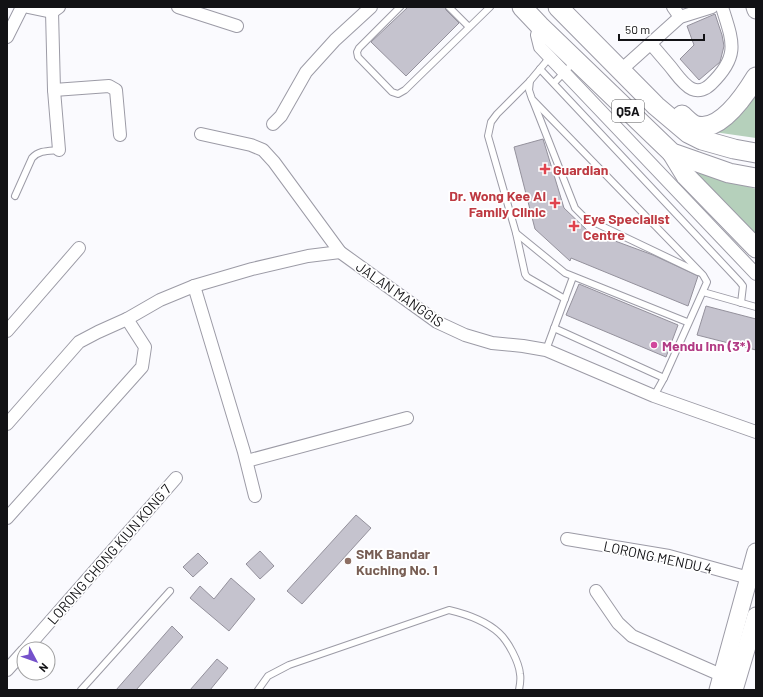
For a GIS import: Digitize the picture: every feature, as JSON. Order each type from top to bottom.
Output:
[{"type":"main road","name":"Q5A","points":[[522,7],[540,26],[570,66],[672,153],[728,173],[756,178]]},
{"type":"main road","points":[[558,7],[656,106],[688,133],[702,140],[734,150],[756,153]]},
{"type":"main road","points":[[635,85],[663,100],[694,124],[704,126],[724,118],[745,94],[756,78]]},
{"type":"main road","points":[[672,153],[686,176],[756,248]]},
{"type":"main road","points":[[719,682],[756,552]]},
{"type":"main road","points":[[734,690],[756,616]]},
{"type":"street","points":[[7,37],[22,7]]},
{"type":"street","points":[[28,7],[55,10],[54,90],[59,150]]},
{"type":"street","points":[[178,7],[237,26]]},
{"type":"street","points":[[273,124],[281,116],[306,72],[335,40],[371,7]]},
{"type":"street","points":[[621,70],[650,44],[676,12],[712,7]]},
{"type":"street","points":[[650,44],[680,80],[692,89],[700,90],[708,87],[723,73],[730,58],[732,38],[722,7]]},
{"type":"street","points":[[540,26],[537,35],[540,47],[550,57],[570,66],[756,274]]},
{"type":"street","points":[[54,90],[112,87],[116,90],[120,135]]},
{"type":"street","name":"JALAN MANGGIS","points":[[201,134],[250,145],[263,150],[274,162],[340,252],[437,322],[465,335],[492,344],[523,346],[546,350],[654,396],[756,432]]},
{"type":"street","points":[[7,331],[79,248]]},
{"type":"street","points":[[7,424],[79,342],[98,332],[127,319],[160,300],[194,286],[252,269],[308,256],[340,252]]},
{"type":"street","points":[[194,286],[247,461],[255,496]]},
{"type":"street","points":[[7,518],[142,367],[145,347],[127,319]]},
{"type":"street","points":[[247,461],[407,418]]},
{"type":"street","name":"LORONG CHONG KIUN KONG 7","points":[[33,641],[176,478]]},
{"type":"street","name":"LORONG MENDU 4","points":[[567,539],[669,556],[749,578]]},
{"type":"street","points":[[596,592],[618,622],[632,636],[719,682]]},
{"type":"street","name":"LORONG CHONG KIUN KONG 7","points":[[7,670],[16,660]]},
{"type":"lane","points":[[400,7],[359,48],[357,52],[358,57],[392,92],[398,94],[404,90],[490,7]]},
{"type":"lane","points":[[449,7],[469,27]]},
{"type":"lane","points":[[478,7],[483,13]]},
{"type":"lane","points":[[550,57],[497,114],[491,122],[488,136],[516,233],[524,274],[565,299]]},
{"type":"lane","points":[[554,84],[570,66]]},
{"type":"lane","points":[[540,69],[740,282],[743,286],[741,303]]},
{"type":"lane","points":[[530,80],[529,90],[532,99],[575,208],[585,218],[703,275]]},
{"type":"lane","points":[[532,99],[703,275],[707,282],[664,378],[654,396]]},
{"type":"lane","points":[[15,196],[32,158],[36,154],[42,152],[59,150]]},
{"type":"lane","points":[[516,233],[560,270],[573,277],[688,322]]},
{"type":"lane","points":[[546,350],[573,277]]},
{"type":"lane","points":[[703,292],[756,307]]},
{"type":"lane","points":[[554,328],[664,378]]},
{"type":"lane","points":[[81,690],[170,591]]},
{"type":"lane","points":[[258,690],[268,676],[289,665],[449,610],[463,613],[500,633],[514,656],[520,674],[520,690]]},
{"type":"green space","points":[[756,94],[756,138],[714,132],[739,117]]},
{"type":"green space","points":[[688,169],[756,189],[756,242]]},
{"type":"building","points":[[408,7],[445,7],[446,10],[459,23],[406,76],[371,42]]},
{"type":"building","points":[[715,14],[724,46],[720,62],[699,80],[680,59],[694,45],[687,26]]},
{"type":"building","points":[[543,139],[564,208],[588,231],[653,255],[698,276],[688,306],[571,258],[570,261],[535,229],[514,147]]},
{"type":"building","points":[[579,284],[678,325],[666,357],[566,315]]},
{"type":"building","points":[[706,306],[756,319],[756,350],[697,335]]},
{"type":"building","points":[[356,515],[371,528],[302,604],[287,591]]},
{"type":"building","points":[[260,551],[274,566],[260,579],[246,564]]},
{"type":"building","points":[[198,553],[208,563],[193,577],[183,567]]},
{"type":"building","points":[[231,578],[255,599],[229,631],[190,598],[200,586],[214,599]]},
{"type":"building","points":[[172,626],[183,637],[136,690],[116,690]]},
{"type":"building","points":[[217,659],[228,668],[210,690],[190,690]]},
{"type":"place","name":"Guardian","points":[[545,169]]},
{"type":"place","name":"Dr. Wong Kee Ai Family Clinic","points":[[555,203]]},
{"type":"place","name":"Eye Specialist Centre","points":[[574,226]]},
{"type":"place","name":"Mendu Inn (3*)","points":[[654,345]]},
{"type":"place","name":"SMK Bandar Kuching No. 1","points":[[348,561]]}]
